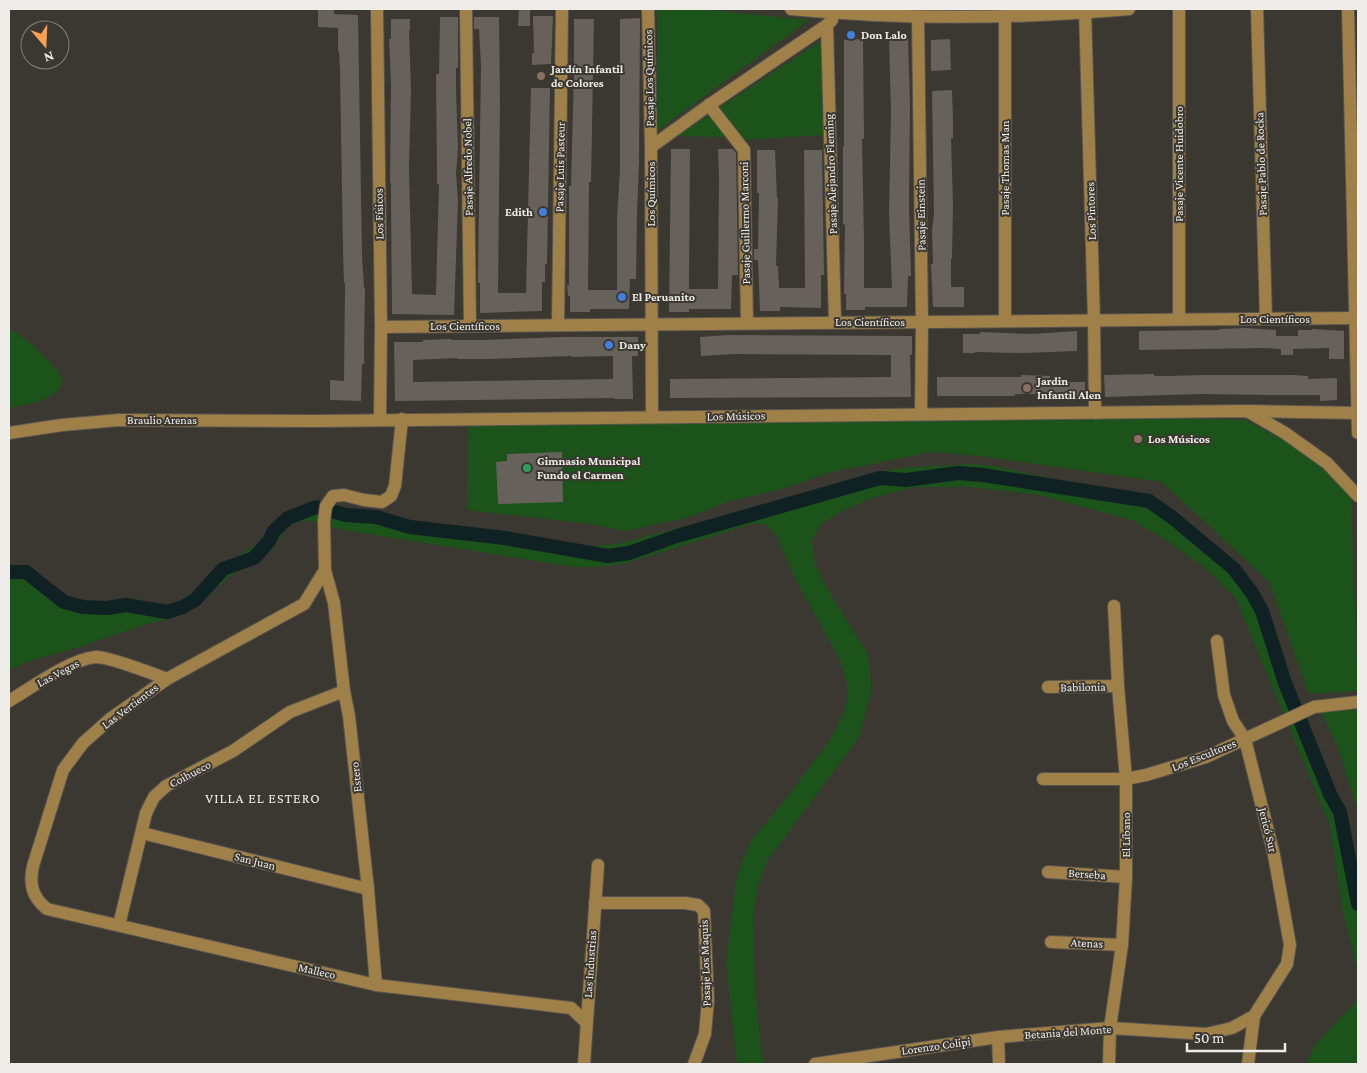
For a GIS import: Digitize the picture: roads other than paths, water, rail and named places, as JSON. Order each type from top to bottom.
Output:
[{"type":"street","name":"Los Físicos","points":[[376,9],[381,326],[380,420]]},
{"type":"street","name":"Pasaje Alfredo Nobel","points":[[466,9],[470,326]]},
{"type":"street","name":"Pasaje Luis Pasteur","points":[[558,325],[562,9]]},
{"type":"street","name":"Pasaje Los Químicos","points":[[648,9],[651,147]]},
{"type":"street","points":[[791,9],[918,17],[1004,16],[1129,9]]},
{"type":"street","name":"Pasaje Vicente Huidobro","points":[[1179,9],[1179,319]]},
{"type":"street","name":"Pasaje Pablo de Rocka","points":[[1256,9],[1266,319]]},
{"type":"street","points":[[1348,9],[1358,433]]},
{"type":"street","name":"Los Químicos","points":[[652,417],[651,147],[709,105],[826,26],[839,11]]},
{"type":"street","name":"Los Pintores","points":[[1085,11],[1095,413]]},
{"type":"street","name":"Pasaje Thomas Man","points":[[1004,16],[1005,321]]},
{"type":"street","name":"Pasaje Einstein","points":[[918,17],[922,322],[921,414]]},
{"type":"street","name":"Pasaje Alejandro Fleming","points":[[826,26],[835,322]]},
{"type":"street","name":"Pasaje Guillermo Marconi","points":[[709,105],[744,150],[747,323]]},
{"type":"street","name":"Los Científicos","points":[[381,326],[1356,318]]},
{"type":"street","points":[[1247,411],[1285,433],[1328,464],[1358,496]]},
{"type":"street","name":"Los Músicos","points":[[316,421],[1247,411],[1358,413]]},
{"type":"street","name":"Estero","points":[[376,985],[368,889],[349,716],[344,691],[334,603],[325,570],[324,521],[326,506],[333,496],[344,495],[382,502],[391,496],[396,486],[402,419]]},
{"type":"street","name":"Braulio Arenas","points":[[9,433],[62,425],[119,420],[316,421]]},
{"type":"street","name":"Las Vertientes","points":[[46,909],[38,902],[32,891],[30,879],[63,770],[83,743],[110,719],[167,679],[304,604],[325,570]]},
{"type":"street","name":"El Líbano","points":[[1109,1064],[1110,1028],[1122,945],[1126,877],[1126,779],[1118,686],[1114,606]]},
{"type":"street","name":"Jericó Sur","points":[[1217,641],[1224,695],[1233,721],[1245,739],[1274,855],[1290,945],[1287,964],[1254,1016]]},
{"type":"street","name":"Las Vegas","points":[[9,701],[63,668],[84,659],[97,657],[167,679]]},
{"type":"street","name":"Babilonia","points":[[1048,688],[1118,686]]},
{"type":"street","name":"Coihueco","points":[[119,926],[146,813],[154,797],[166,786],[233,751],[290,712],[344,691]]},
{"type":"street","name":"Los Escultores","points":[[1044,779],[1126,779],[1186,764],[1314,707],[1358,702]]},
{"type":"street","name":"San Juan","points":[[142,833],[368,889]]},
{"type":"street","name":"Las Industrias","points":[[584,1064],[598,865]]},
{"type":"street","name":"Berseba","points":[[1048,872],[1126,877]]},
{"type":"street","name":"Pasaje Los Maquis","points":[[595,903],[685,903],[698,905],[704,911],[708,1000],[704,1034],[694,1064]]},
{"type":"street","name":"Malleco","points":[[46,909],[376,985],[571,1008],[586,1022]]},
{"type":"street","name":"Atenas","points":[[1051,942],[1122,945]]},
{"type":"street","points":[[1248,1064],[1254,1016]]},
{"type":"street","name":"Betania del Monte","points":[[998,1037],[1110,1028],[1206,1034],[1232,1028],[1254,1016]]},
{"type":"street","points":[[998,1037],[999,1064]]},
{"type":"street","name":"Lorenzo Colipi","points":[[814,1064],[998,1037]]},
{"type":"waterway","points":[[9,572],[26,572],[64,602],[83,607],[107,608],[126,605],[167,612],[183,607],[195,600],[223,569],[254,558],[269,541],[274,531],[288,518],[316,507],[346,515],[376,517],[410,527],[505,538],[608,556],[629,553],[677,536],[880,478],[906,480],[958,473],[983,475],[1149,501],[1173,518],[1234,569],[1252,593],[1262,611],[1285,683],[1330,794],[1340,812],[1358,904]]},
{"type":"place","name":"Don Lalo","points":[[851,35]]},
{"type":"place","name":"Jardín Infantil de Colores","points":[[541,76]]},
{"type":"place","name":"Edith","points":[[543,212]]},
{"type":"place","name":"El Peruanito","points":[[622,297]]},
{"type":"place","name":"Dany","points":[[609,345]]},
{"type":"place","name":"Jardin Infantil Alen","points":[[1027,388]]},
{"type":"place","name":"Los Músicos","points":[[1138,439]]},
{"type":"place","name":"Gimnasio Municipal Fundo el Carmen","points":[[527,468]]},
{"type":"district","name":"VILLA EL ESTERO","points":[[263,798]]}]
